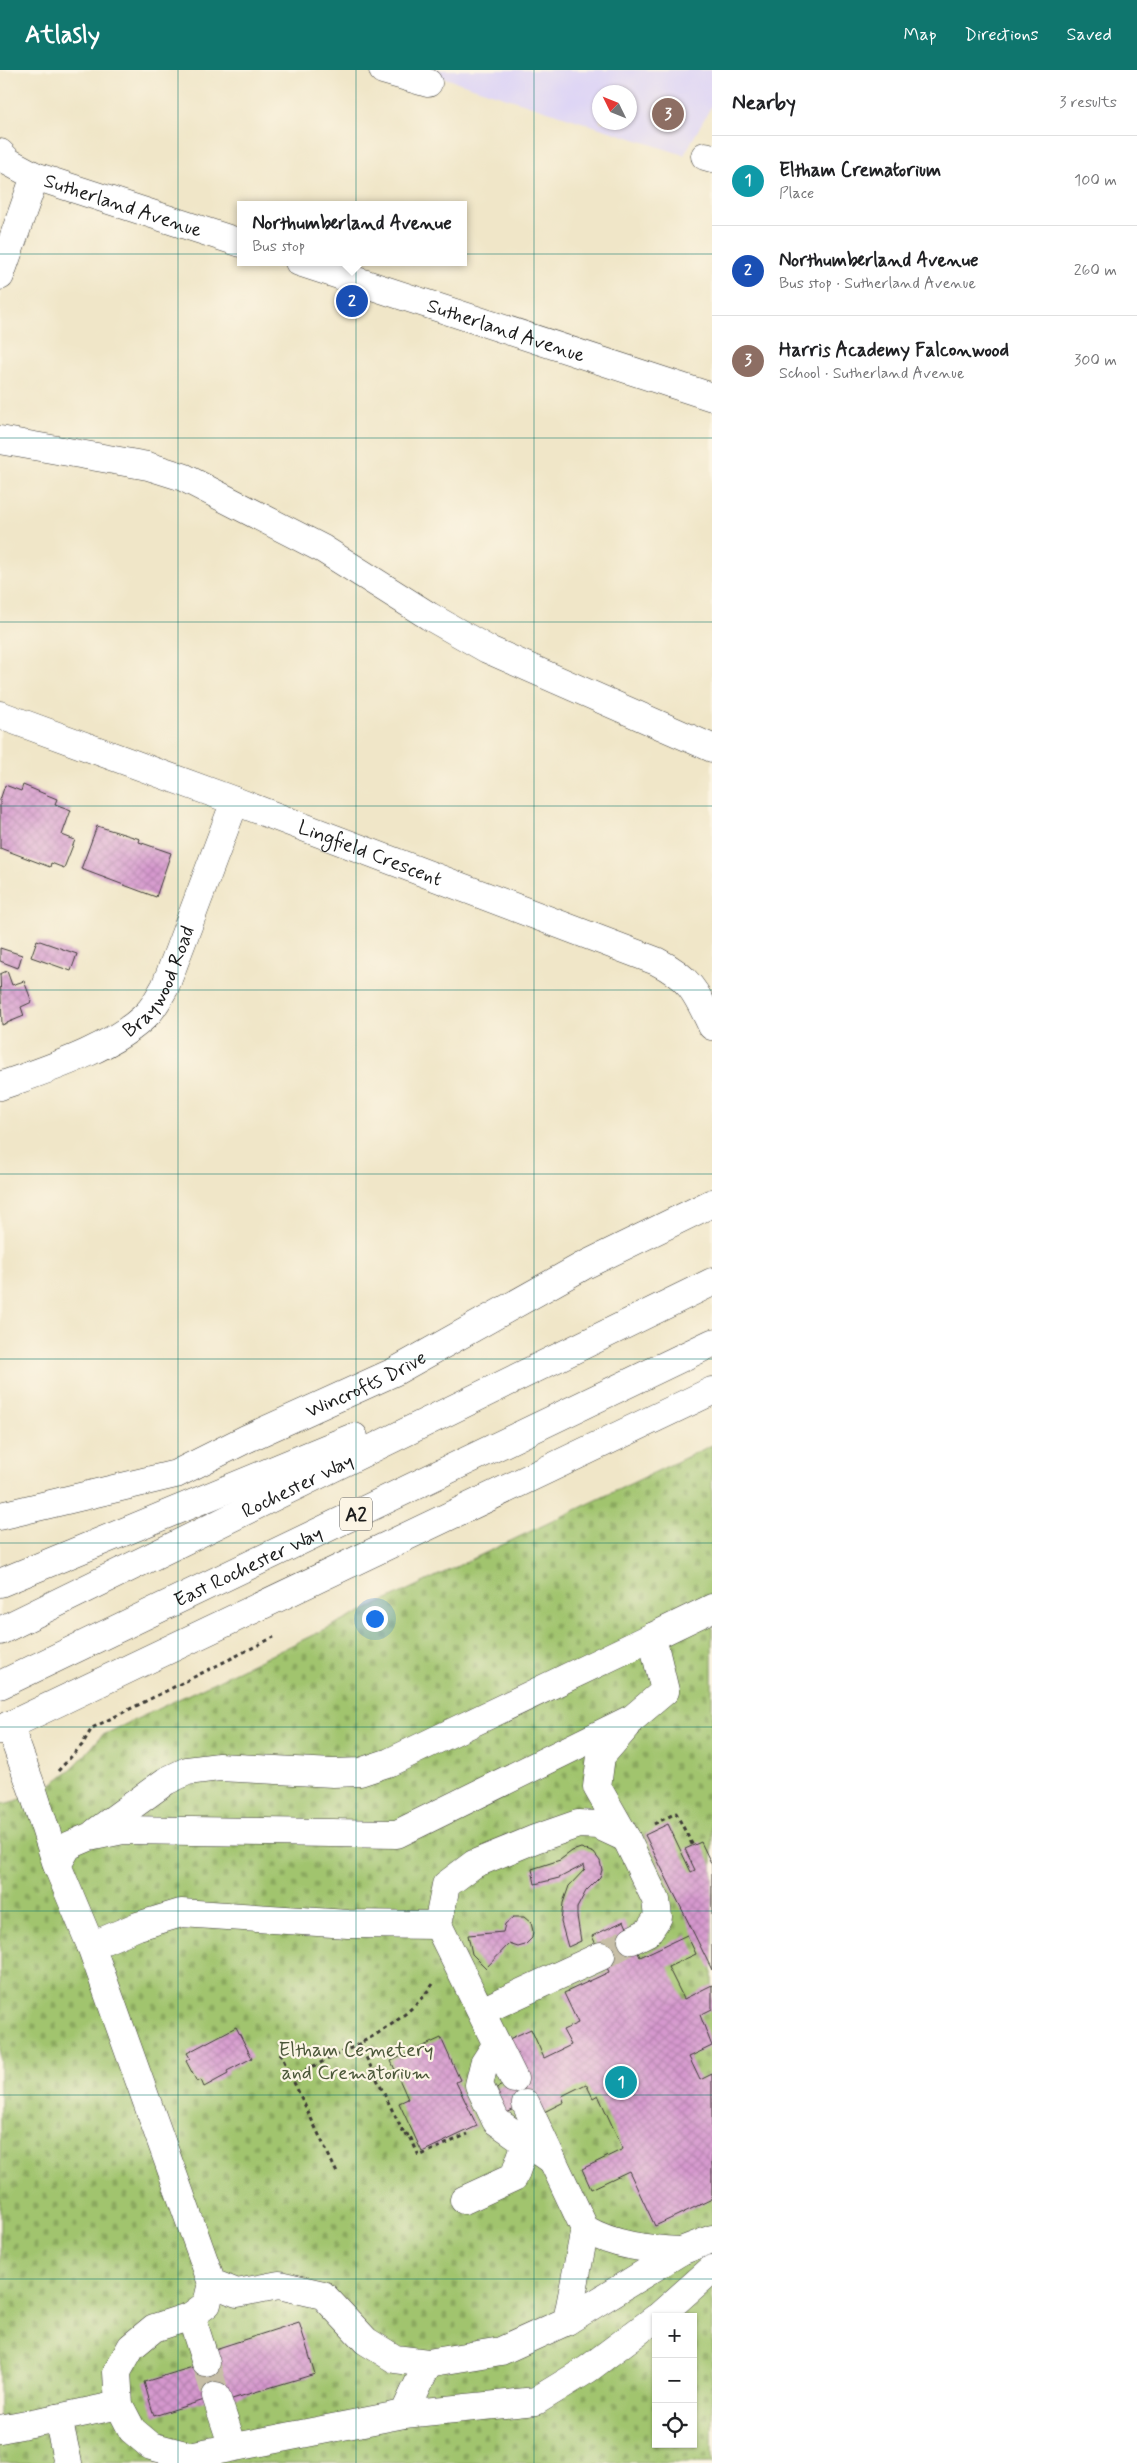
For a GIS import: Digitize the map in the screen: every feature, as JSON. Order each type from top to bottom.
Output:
[{"type":"main road","points":[[383,70],[428,83]]},
{"type":"main road","name":"Sutherland Avenue","points":[[0,153],[9,162],[35,176],[237,242]]},
{"type":"main road","points":[[0,276],[35,176]]},
{"type":"main road","name":"Sutherland Avenue","points":[[311,266],[712,397]]},
{"type":"main road","points":[[0,440],[148,466],[183,476],[323,549],[429,616],[487,649],[712,748]]},
{"type":"main road","name":"Lingfield Crescent","points":[[0,715],[235,801],[656,961],[677,972],[694,989],[712,1026]]},
{"type":"main road","name":"Braywood Road","points":[[0,1086],[56,1066],[121,1035],[149,1012],[165,987],[235,801]]},
{"type":"main road","name":"Wincrofts Drive","points":[[0,1516],[176,1474],[246,1439],[394,1372],[583,1266],[712,1203]]},
{"type":"main road","points":[[0,1583],[594,1338],[712,1282]]},
{"type":"main road","name":"Rochester Way","points":[[0,1631],[594,1338]]},
{"type":"main road","name":"East Rochester Way","points":[[0,1685],[712,1343]]},
{"type":"main road","name":"A2","points":[[4,1728],[712,1391]]},
{"type":"main road","points":[[89,1837],[166,1780],[187,1770],[219,1767],[333,1773],[360,1772],[390,1762],[712,1608]]},
{"type":"main road","points":[[632,1940],[648,1932],[658,1918],[656,1900],[626,1838],[597,1788],[601,1756],[633,1718],[665,1691],[652,1637]]},
{"type":"main road","points":[[57,1865],[68,1846],[89,1837],[123,1830],[397,1834],[633,1718]]},
{"type":"main road","points":[[4,1728],[32,1787],[57,1865],[91,1946],[212,2283],[206,2304],[191,2316],[154,2328],[131,2347],[117,2372],[119,2405],[132,2430],[151,2446],[189,2456],[404,2414],[536,2401],[588,2369],[652,2322]]},
{"type":"main road","points":[[514,2080],[482,2011],[438,1925],[446,1885],[474,1864],[578,1824],[598,1825],[626,1838]]},
{"type":"main road","points":[[91,1946],[138,1926],[182,1913],[348,1924],[438,1925]]},
{"type":"main road","points":[[482,2011],[601,1956]]},
{"type":"main road","points":[[497,2044],[484,2064],[479,2086],[496,2121],[552,2160]]},
{"type":"main road","points":[[526,2104],[585,2229],[599,2238],[642,2248],[681,2251]]},
{"type":"main road","points":[[464,2200],[514,2177],[526,2143]]},
{"type":"main road","points":[[567,2321],[585,2229]]},
{"type":"main road","points":[[212,2283],[237,2293],[279,2285],[323,2295],[366,2341],[395,2359],[428,2363],[501,2351],[567,2321],[681,2251],[712,2239]]},
{"type":"main road","points":[[663,2313],[712,2269]]},
{"type":"main road","points":[[191,2316],[206,2363]]},
{"type":"main road","points":[[404,2414],[428,2363]]},
{"type":"main road","points":[[216,2396],[232,2447]]},
{"type":"main road","points":[[0,2429],[119,2405]]},
{"type":"main road","points":[[58,2418],[68,2463]]},
{"type":"path","points":[[626,1838],[676,1813],[693,1846]]},
{"type":"path","points":[[291,2076],[388,2029],[408,2013],[432,1986],[452,1951]]},
{"type":"path","points":[[359,2043],[404,2136],[409,2134],[419,2156],[496,2121]]},
{"type":"path","points":[[280,2053],[338,2175]]},
{"type":"shaded area","points":[[420,70],[712,70],[712,105],[684,155],[606,130],[637,130],[637,85],[592,85],[592,125]]},
{"type":"green space","name":"Eltham Cemetery and Crematorium","points":[[712,1445],[712,2463],[0,2463],[0,1804],[12,1802],[46,1787],[67,1773],[101,1736]]},
{"type":"building","points":[[5,785],[21,791],[23,785],[57,799],[55,804],[71,810],[62,835],[75,840],[64,868],[51,863],[50,867],[0,848],[0,800]]},
{"type":"building","points":[[97,826],[140,839],[139,842],[171,853],[156,897],[81,869]]},
{"type":"building","points":[[37,940],[77,954],[71,971],[31,957]]},
{"type":"building","points":[[0,948],[22,955],[18,968],[0,961]]},
{"type":"building","points":[[7,971],[12,985],[24,981],[32,1002],[21,1007],[24,1016],[2,1025],[0,974]]},
{"type":"building","points":[[668,1824],[691,1872],[695,1870],[685,1849],[701,1842],[712,1865],[712,1970],[645,1835]]},
{"type":"building","points":[[581,1848],[594,1853],[600,1861],[602,1870],[600,1877],[586,1891],[577,1908],[581,1941],[568,1947],[561,1922],[563,1903],[569,1886],[585,1869],[584,1865],[559,1878],[535,1884],[532,1869],[560,1860],[572,1851]]},
{"type":"building","points":[[513,1917],[524,1917],[531,1923],[532,1938],[525,1945],[518,1947],[509,1944],[486,1968],[472,1954],[468,1935],[503,1932],[505,1924]]},
{"type":"building","points":[[624,1921],[640,1957],[687,1935],[696,1954],[668,1967],[684,1999],[712,1985],[712,2009],[700,2015],[712,2046],[689,2057],[700,2080],[712,2074],[712,2199],[655,2226],[629,2171],[591,2189],[582,2169],[623,2149],[598,2095],[593,2098],[586,2084],[562,2096],[564,2102],[544,2112],[526,2104],[502,2115],[491,2091],[514,2079],[509,2039],[531,2029],[544,2058],[571,2045],[563,2030],[578,2023],[564,1993],[609,1972],[592,1936]]},
{"type":"building","points":[[236,2027],[252,2058],[227,2071],[228,2074],[204,2087],[201,2080],[197,2082],[186,2061],[190,2058],[187,2053]]},
{"type":"building","points":[[441,2038],[460,2080],[456,2082],[477,2126],[422,2152],[399,2103],[408,2099],[391,2061]]},
{"type":"building","points":[[299,2322],[315,2374],[222,2402],[220,2395],[154,2416],[144,2382],[212,2361],[209,2351]]},
{"type":"tunnel","points":[[601,1956],[632,1940]]},
{"type":"tunnel","points":[[206,2363],[216,2396]]},
{"type":"place","name":"Harris Academy Falconwood","points":[[668,114]]},
{"type":"place","name":"Northumberland Avenue","points":[[352,301]]},
{"type":"place","name":"Eltham Crematorium","points":[[621,2082]]}]
